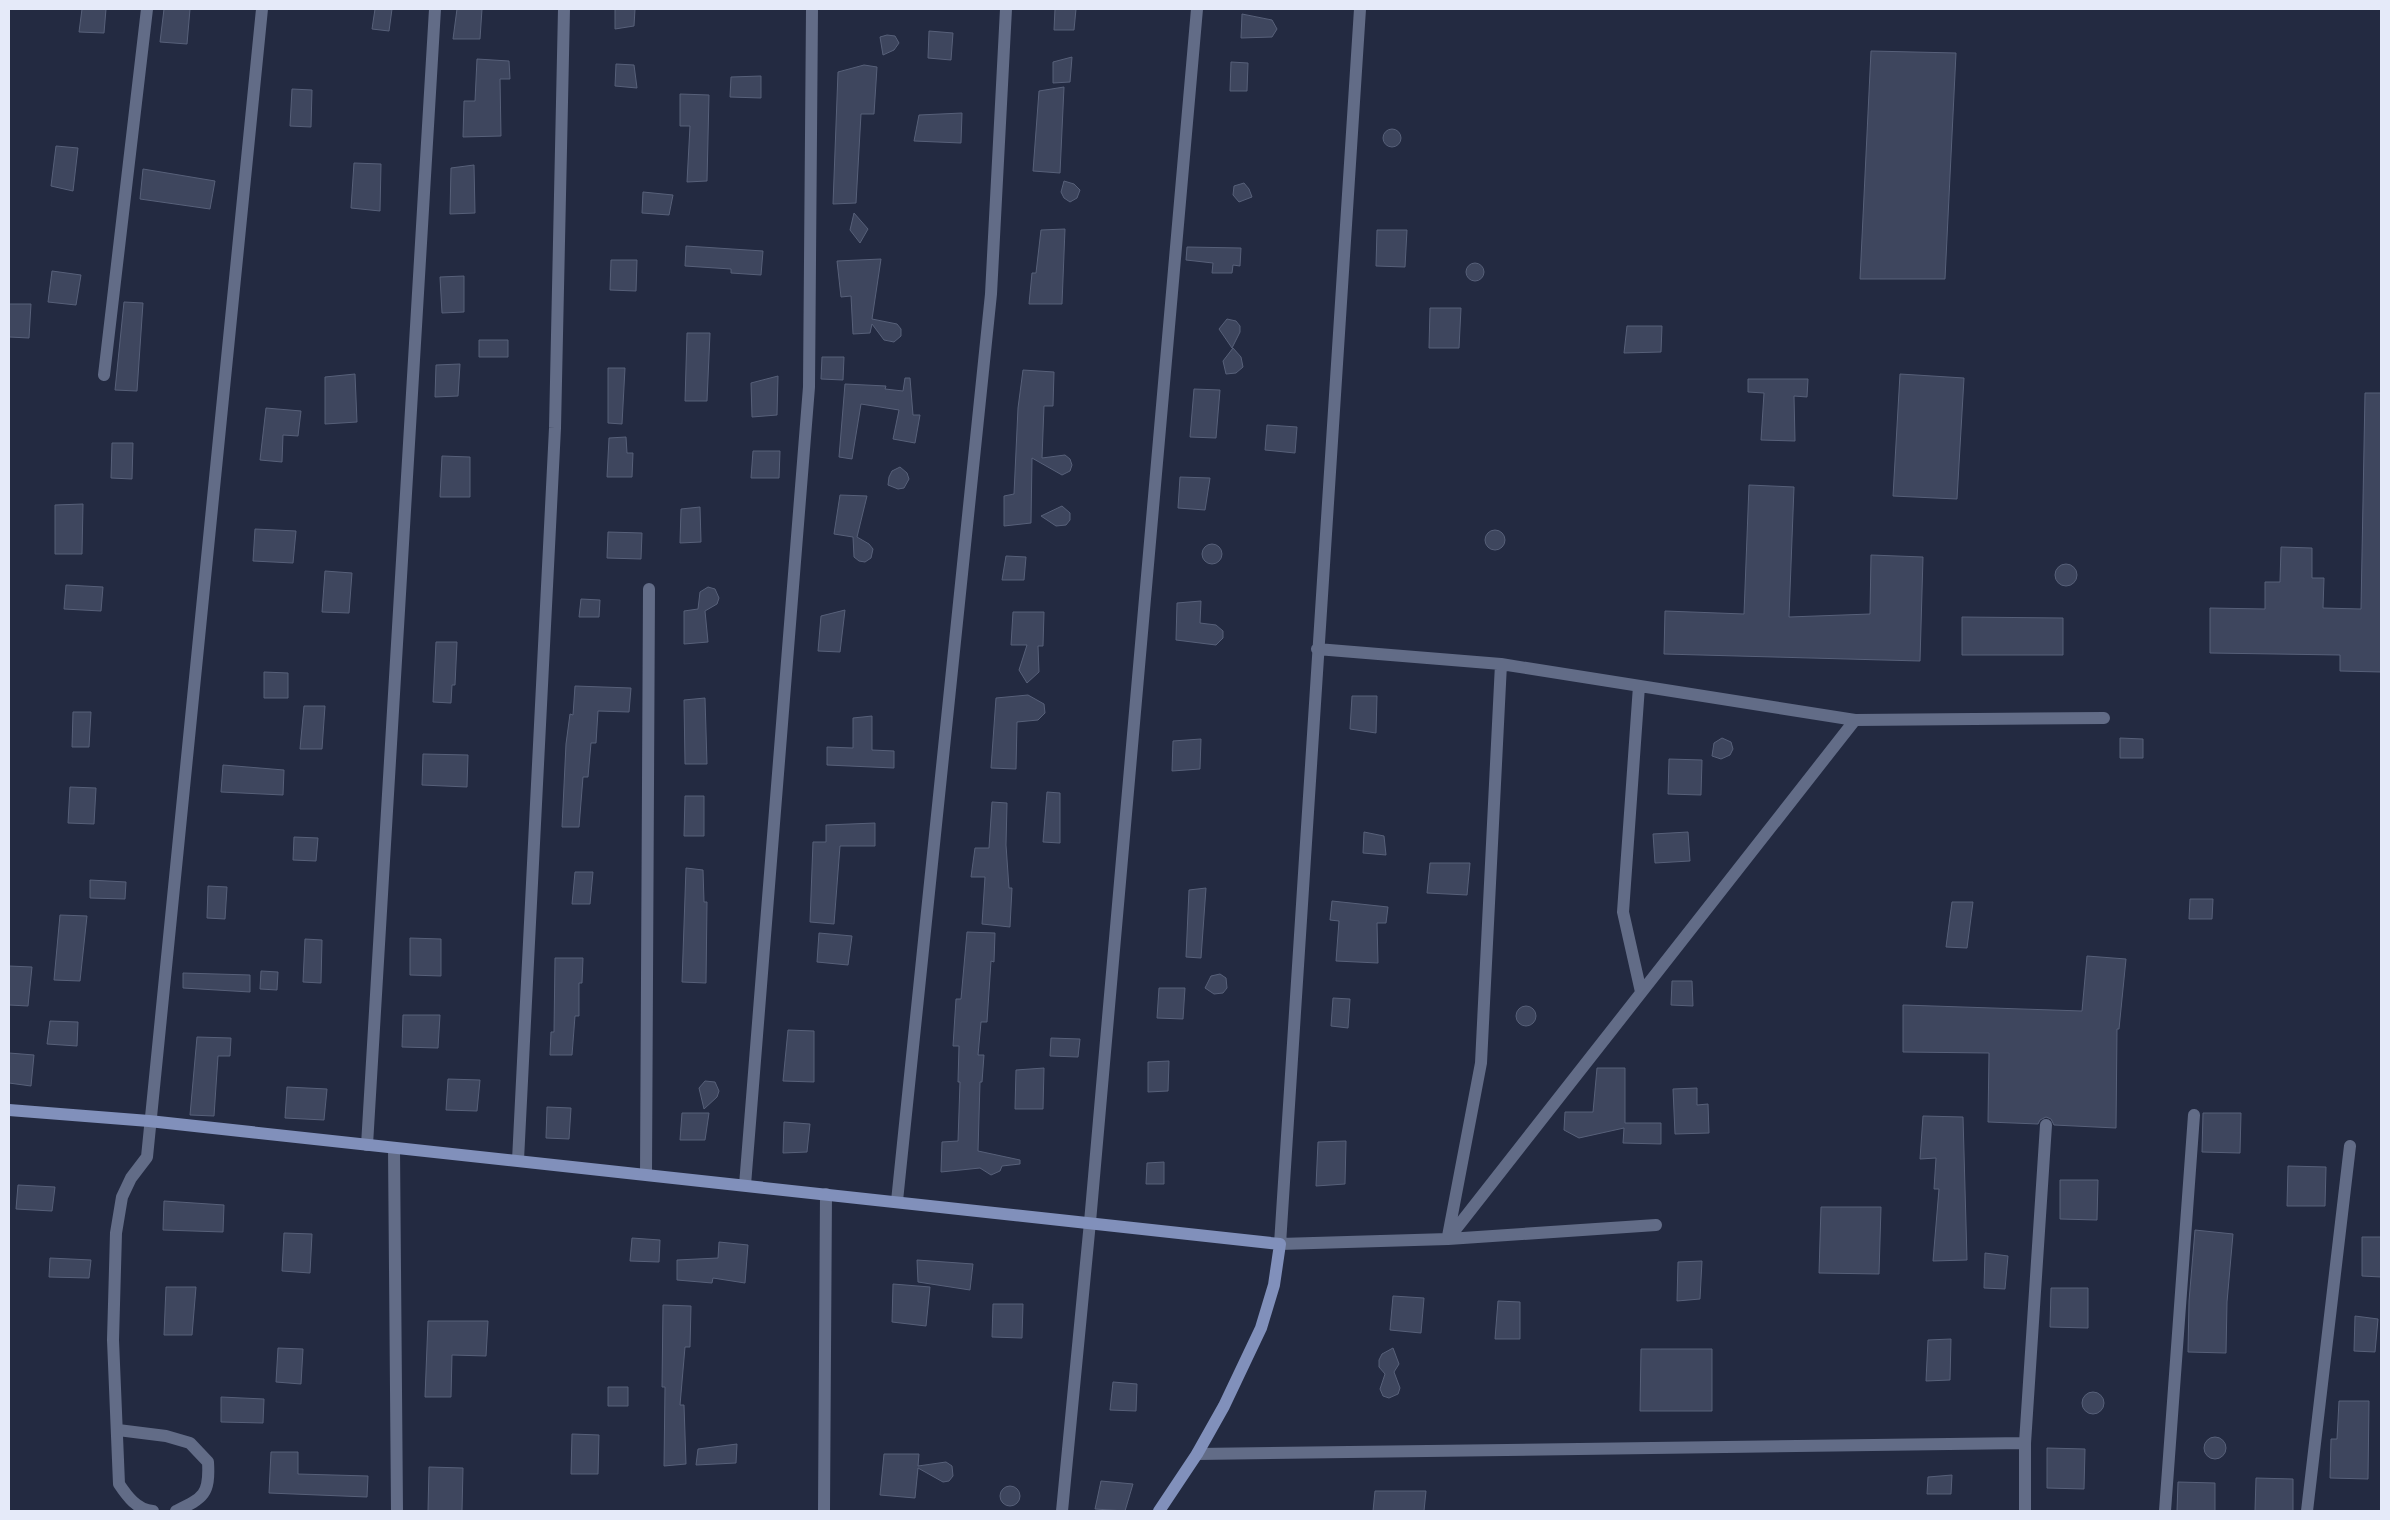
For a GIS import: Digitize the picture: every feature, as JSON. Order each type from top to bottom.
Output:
[{"type":"main road","points":[[9,1110],[149,1121],[367,1146],[897,1200],[1280,1244],[1274,1285],[1261,1328],[1224,1406],[1197,1454],[1159,1511]]},
{"type":"street","points":[[104,375],[147,9]]},
{"type":"street","points":[[153,1511],[146,1511],[130,1499],[119,1484],[113,1340],[116,1233],[122,1197],[131,1178],[147,1157],[149,1121],[262,9]]},
{"type":"street","points":[[367,1146],[435,9]]},
{"type":"street","points":[[518,1160],[555,428],[564,9]]},
{"type":"street","points":[[745,1185],[809,387],[812,9]]},
{"type":"street","points":[[897,1200],[991,294],[1006,9]]},
{"type":"street","points":[[1062,1511],[1090,1222],[1196,9]]},
{"type":"street","points":[[1360,9],[1317,649],[1280,1244],[1448,1239],[1656,1225]]},
{"type":"street","points":[[646,1174],[649,589]]},
{"type":"street","points":[[1317,649],[1501,664],[1855,720],[2104,718]]},
{"type":"street","points":[[1448,1239],[1482,1063],[1501,664]]},
{"type":"street","points":[[1639,686],[1623,912],[1641,992]]},
{"type":"street","points":[[1448,1239],[1855,720]]},
{"type":"street","points":[[2165,1511],[2194,1115]]},
{"type":"street","points":[[2025,1511],[2025,1443],[2046,1125]]},
{"type":"street","points":[[2308,1511],[2350,1146]]},
{"type":"street","points":[[394,1148],[397,1511]]},
{"type":"street","points":[[824,1511],[826,1194]]},
{"type":"street","points":[[118,1430],[166,1436],[190,1443],[208,1462],[210,1480],[201,1499],[176,1511]]},
{"type":"street","points":[[1197,1454],[2025,1443]]},
{"type":"building","points":[[82,9],[106,9],[104,33],[79,32]]},
{"type":"building","points":[[164,9],[190,9],[187,44],[160,42]]},
{"type":"building","points":[[375,9],[392,9],[389,31],[372,29]]},
{"type":"building","points":[[457,9],[482,9],[480,39],[453,39]]},
{"type":"building","points":[[615,9],[635,9],[634,26],[615,29]]},
{"type":"building","points":[[1055,9],[1076,9],[1074,30],[1054,30]]},
{"type":"building","points":[[1242,14],[1272,20],[1277,29],[1272,37],[1241,38]]},
{"type":"building","points":[[929,31],[953,33],[951,60],[928,58]]},
{"type":"building","points":[[887,35],[895,36],[899,43],[894,50],[883,55],[880,37]]},
{"type":"building","points":[[1871,51],[1956,53],[1945,279],[1860,279]]},
{"type":"building","points":[[1072,57],[1070,82],[1053,83],[1053,62]]},
{"type":"building","points":[[477,59],[509,61],[510,79],[500,79],[501,136],[463,137],[464,101],[475,101]]},
{"type":"building","points":[[1231,62],[1248,63],[1247,91],[1230,91]]},
{"type":"building","points":[[616,64],[634,65],[637,88],[615,86]]},
{"type":"building","points":[[864,65],[877,67],[874,114],[861,114],[856,203],[833,204],[838,72]]},
{"type":"building","points":[[761,76],[761,98],[730,97],[731,77]]},
{"type":"building","points":[[1064,87],[1060,173],[1033,171],[1039,91]]},
{"type":"building","points":[[292,89],[312,90],[311,127],[290,126]]},
{"type":"building","points":[[680,94],[709,95],[707,181],[687,182],[690,126],[680,126]]},
{"type":"building","points":[[962,113],[961,143],[914,141],[919,115]]},
{"type":"building","points":[[1392,129],[1398,132],[1401,138],[1398,144],[1392,147],[1386,144],[1383,138],[1386,132]]},
{"type":"building","points":[[56,146],[78,148],[73,191],[51,186]]},
{"type":"building","points":[[354,163],[381,164],[380,211],[351,208]]},
{"type":"building","points":[[474,165],[475,213],[450,214],[451,168]]},
{"type":"building","points":[[143,169],[215,181],[210,209],[140,199]]},
{"type":"building","points":[[1064,181],[1074,184],[1080,190],[1077,198],[1070,202],[1064,198],[1061,192]]},
{"type":"building","points":[[1244,183],[1252,197],[1239,202],[1233,195],[1234,186]]},
{"type":"building","points":[[643,192],[673,195],[669,215],[642,213]]},
{"type":"building","points":[[854,213],[868,229],[860,243],[850,230]]},
{"type":"building","points":[[1065,229],[1062,304],[1029,304],[1032,273],[1036,273],[1041,230]]},
{"type":"building","points":[[1377,230],[1407,230],[1405,267],[1376,266]]},
{"type":"building","points":[[686,246],[763,251],[761,275],[731,273],[731,269],[685,266]]},
{"type":"building","points":[[1187,247],[1241,248],[1240,266],[1233,265],[1232,273],[1212,273],[1213,263],[1186,260]]},
{"type":"building","points":[[881,259],[872,319],[897,324],[901,329],[901,336],[894,342],[884,340],[872,324],[870,333],[853,334],[851,296],[841,297],[837,261]]},
{"type":"building","points":[[611,260],[637,260],[636,291],[610,290]]},
{"type":"building","points":[[1475,263],[1481,266],[1484,272],[1481,278],[1475,281],[1469,278],[1466,272],[1469,266]]},
{"type":"building","points":[[52,271],[81,275],[76,305],[48,302]]},
{"type":"building","points":[[464,276],[464,312],[442,313],[440,277]]},
{"type":"building","points":[[124,302],[143,303],[137,391],[115,390]]},
{"type":"building","points":[[9,304],[31,304],[29,338],[9,337]]},
{"type":"building","points":[[1430,308],[1461,308],[1459,348],[1429,348]]},
{"type":"building","points":[[1227,319],[1236,321],[1240,326],[1240,332],[1232,348],[1219,329]]},
{"type":"building","points":[[1627,326],[1662,326],[1661,352],[1624,353]]},
{"type":"building","points":[[687,333],[710,333],[707,401],[685,401]]},
{"type":"building","points":[[479,340],[508,340],[508,357],[479,357]]},
{"type":"building","points":[[1233,348],[1241,357],[1243,367],[1236,373],[1226,374],[1223,361]]},
{"type":"building","points":[[822,357],[844,357],[843,380],[821,379]]},
{"type":"building","points":[[460,364],[458,396],[435,397],[436,365]]},
{"type":"building","points":[[608,368],[625,368],[622,424],[608,423]]},
{"type":"building","points":[[1023,370],[1054,372],[1053,406],[1044,406],[1042,458],[1065,455],[1070,459],[1072,465],[1070,471],[1062,475],[1032,458],[1031,523],[1004,526],[1004,496],[1014,494],[1018,408]]},
{"type":"building","points":[[355,374],[357,422],[325,424],[325,377]]},
{"type":"building","points":[[1900,374],[1964,378],[1957,499],[1893,496]]},
{"type":"building","points":[[778,376],[777,415],[752,417],[751,383]]},
{"type":"building","points":[[905,378],[910,378],[913,415],[920,415],[915,443],[893,439],[899,410],[861,404],[852,459],[839,457],[845,384],[886,386],[885,389],[903,391]]},
{"type":"building","points":[[1748,379],[1808,379],[1807,397],[1794,396],[1795,441],[1761,440],[1764,393],[1748,392]]},
{"type":"building","points":[[1194,389],[1220,390],[1216,438],[1190,437]]},
{"type":"building","points":[[2365,393],[2381,393],[2381,672],[2340,671],[2340,655],[2210,653],[2210,608],[2265,609],[2265,582],[2280,582],[2281,547],[2312,548],[2312,578],[2324,578],[2323,608],[2361,609]]},
{"type":"building","points":[[266,408],[301,411],[298,436],[283,435],[282,462],[260,460]]},
{"type":"building","points":[[1267,425],[1297,427],[1295,453],[1265,450]]},
{"type":"building","points":[[626,437],[627,453],[633,453],[632,477],[607,477],[609,438]]},
{"type":"building","points":[[112,443],[133,443],[132,479],[111,478]]},
{"type":"building","points":[[753,451],[780,451],[779,478],[751,478]]},
{"type":"building","points":[[442,456],[470,457],[470,497],[440,497]]},
{"type":"building","points":[[900,467],[907,473],[909,479],[904,488],[898,489],[888,485],[892,471]]},
{"type":"building","points":[[1180,477],[1210,478],[1205,510],[1178,508]]},
{"type":"building","points":[[1749,485],[1794,487],[1789,617],[1870,614],[1871,555],[1923,557],[1920,661],[1664,654],[1665,611],[1744,614]]},
{"type":"building","points":[[840,495],[867,496],[857,537],[869,544],[873,549],[871,558],[865,562],[859,561],[854,557],[853,537],[834,534]]},
{"type":"building","points":[[83,504],[82,554],[55,554],[55,505]]},
{"type":"building","points":[[1062,506],[1070,513],[1070,520],[1066,525],[1056,526],[1041,516]]},
{"type":"building","points":[[700,507],[701,542],[680,543],[681,509]]},
{"type":"building","points":[[255,529],[296,531],[293,563],[253,561]]},
{"type":"building","points":[[1495,530],[1502,533],[1505,540],[1502,547],[1495,550],[1488,547],[1485,540],[1488,533]]},
{"type":"building","points":[[608,532],[642,533],[641,559],[607,558]]},
{"type":"building","points":[[1212,544],[1219,547],[1222,554],[1219,561],[1212,564],[1205,561],[1202,554],[1205,547]]},
{"type":"building","points":[[1006,556],[1026,557],[1024,580],[1002,580]]},
{"type":"building","points":[[2066,564],[2074,567],[2077,575],[2074,583],[2066,586],[2058,583],[2055,575],[2058,567]]},
{"type":"building","points":[[325,571],[352,573],[349,613],[322,612]]},
{"type":"building","points":[[66,585],[103,587],[101,611],[64,609]]},
{"type":"building","points":[[708,587],[715,589],[719,598],[717,604],[705,611],[708,642],[684,644],[684,611],[698,609],[700,592]]},
{"type":"building","points":[[581,599],[600,600],[599,617],[579,617]]},
{"type":"building","points":[[1201,601],[1200,623],[1216,625],[1223,631],[1223,638],[1216,645],[1176,640],[1177,603]]},
{"type":"building","points":[[845,610],[840,652],[818,651],[821,616]]},
{"type":"building","points":[[1013,612],[1044,612],[1043,646],[1038,646],[1039,672],[1027,683],[1019,670],[1027,645],[1011,645]]},
{"type":"building","points":[[1962,617],[2063,618],[2063,655],[1962,655]]},
{"type":"building","points":[[436,642],[457,642],[455,685],[452,685],[451,703],[433,702]]},
{"type":"building","points":[[264,672],[288,673],[288,698],[264,698]]},
{"type":"building","points":[[575,686],[631,688],[629,712],[598,711],[596,743],[591,743],[588,777],[583,777],[579,827],[562,827],[566,744],[570,714],[573,715]]},
{"type":"building","points":[[1028,695],[1044,704],[1045,713],[1038,720],[1017,722],[1016,769],[991,768],[996,698]]},
{"type":"building","points":[[1352,696],[1377,696],[1376,733],[1350,729]]},
{"type":"building","points":[[705,698],[707,764],[685,764],[684,700]]},
{"type":"building","points":[[304,706],[325,706],[322,749],[300,749]]},
{"type":"building","points":[[73,712],[91,712],[89,747],[72,747]]},
{"type":"building","points":[[872,716],[872,750],[894,751],[894,768],[827,765],[827,747],[853,748],[853,718]]},
{"type":"building","points":[[1722,738],[1731,742],[1733,749],[1730,755],[1721,759],[1712,756],[1714,743]]},
{"type":"building","points":[[2120,738],[2143,739],[2143,758],[2120,758]]},
{"type":"building","points":[[1201,739],[1200,769],[1172,771],[1173,741]]},
{"type":"building","points":[[423,754],[468,755],[467,787],[422,785]]},
{"type":"building","points":[[1669,759],[1702,760],[1701,795],[1668,794]]},
{"type":"building","points":[[223,765],[284,770],[283,795],[221,792]]},
{"type":"building","points":[[70,787],[96,788],[94,824],[68,823]]},
{"type":"building","points":[[1047,792],[1060,793],[1060,843],[1043,842]]},
{"type":"building","points":[[685,796],[704,796],[704,836],[684,836]]},
{"type":"building","points":[[992,802],[1007,803],[1006,845],[1009,888],[1012,888],[1010,927],[982,924],[985,877],[971,877],[975,848],[989,848]]},
{"type":"building","points":[[875,823],[875,846],[840,846],[834,924],[810,922],[813,842],[826,842],[826,825]]},
{"type":"building","points":[[1364,832],[1384,836],[1386,855],[1363,853]]},
{"type":"building","points":[[1688,832],[1690,861],[1655,863],[1653,834]]},
{"type":"building","points":[[294,837],[318,838],[316,861],[293,860]]},
{"type":"building","points":[[1430,863],[1470,863],[1467,895],[1427,893]]},
{"type":"building","points":[[686,868],[703,870],[704,902],[707,902],[706,983],[682,982]]},
{"type":"building","points":[[575,872],[593,872],[590,904],[572,904]]},
{"type":"building","points":[[90,880],[126,882],[125,899],[90,898]]},
{"type":"building","points":[[208,886],[227,887],[225,919],[207,918]]},
{"type":"building","points":[[1206,888],[1201,958],[1186,957],[1189,890]]},
{"type":"building","points":[[2190,899],[2213,899],[2212,919],[2189,919]]},
{"type":"building","points":[[1332,901],[1388,907],[1386,923],[1377,923],[1378,963],[1336,961],[1339,921],[1330,920]]},
{"type":"building","points":[[1952,902],[1973,902],[1967,948],[1946,947]]},
{"type":"building","points":[[60,915],[87,916],[80,981],[54,980]]},
{"type":"building","points":[[967,932],[995,933],[994,962],[991,961],[987,1022],[981,1022],[978,1055],[984,1055],[982,1082],[980,1082],[978,1151],[1020,1160],[1020,1164],[1002,1166],[1000,1171],[991,1175],[980,1168],[941,1172],[942,1142],[958,1141],[959,1046],[953,1046],[956,999],[961,999]]},
{"type":"building","points":[[819,933],[852,936],[848,965],[817,962]]},
{"type":"building","points":[[410,938],[441,939],[441,976],[410,975]]},
{"type":"building","points":[[305,939],[322,940],[321,983],[303,982]]},
{"type":"building","points":[[2087,956],[2126,959],[2119,1029],[2117,1029],[2116,1128],[2054,1125],[2051,1119],[2046,1117],[2040,1120],[2038,1124],[1988,1122],[1989,1053],[1903,1052],[1903,1005],[2082,1011]]},
{"type":"building","points":[[555,958],[583,958],[582,983],[579,983],[579,1016],[575,1016],[572,1055],[550,1055],[551,1032],[554,1032]]},
{"type":"building","points":[[9,966],[32,967],[28,1006],[9,1005]]},
{"type":"building","points":[[261,971],[278,972],[277,990],[260,989]]},
{"type":"building","points":[[183,973],[250,975],[250,992],[183,988]]},
{"type":"building","points":[[1220,974],[1226,978],[1227,988],[1223,993],[1214,994],[1205,988],[1211,976]]},
{"type":"building","points":[[1672,981],[1692,981],[1693,1006],[1671,1005]]},
{"type":"building","points":[[1159,988],[1185,988],[1183,1019],[1157,1018]]},
{"type":"building","points":[[1333,998],[1350,999],[1348,1028],[1331,1026]]},
{"type":"building","points":[[1526,1006],[1533,1009],[1536,1016],[1533,1023],[1526,1026],[1519,1023],[1516,1016],[1519,1009]]},
{"type":"building","points":[[403,1015],[440,1015],[438,1048],[402,1047]]},
{"type":"building","points":[[50,1021],[78,1022],[77,1046],[47,1044]]},
{"type":"building","points":[[788,1030],[814,1031],[814,1082],[783,1081]]},
{"type":"building","points":[[197,1037],[231,1038],[230,1056],[218,1056],[214,1116],[190,1115]]},
{"type":"building","points":[[1051,1038],[1080,1039],[1078,1057],[1050,1056]]},
{"type":"building","points":[[9,1053],[34,1055],[31,1086],[9,1083]]},
{"type":"building","points":[[1169,1061],[1168,1091],[1148,1092],[1148,1062]]},
{"type":"building","points":[[1044,1068],[1043,1109],[1015,1109],[1016,1070]]},
{"type":"building","points":[[1597,1068],[1625,1068],[1625,1123],[1661,1123],[1661,1144],[1623,1143],[1624,1128],[1579,1138],[1564,1130],[1565,1112],[1593,1112]]},
{"type":"building","points":[[448,1079],[480,1080],[477,1111],[446,1110]]},
{"type":"building","points":[[705,1081],[715,1082],[719,1091],[717,1097],[704,1109],[699,1088]]},
{"type":"building","points":[[287,1087],[327,1089],[324,1120],[285,1118]]},
{"type":"building","points":[[1697,1088],[1697,1105],[1708,1104],[1709,1133],[1675,1134],[1673,1089]]},
{"type":"building","points":[[547,1107],[571,1108],[569,1139],[546,1138]]},
{"type":"building","points":[[682,1113],[709,1113],[705,1140],[680,1140]]},
{"type":"building","points":[[2203,1113],[2241,1113],[2240,1153],[2202,1152]]},
{"type":"building","points":[[1923,1116],[1963,1117],[1967,1260],[1933,1261],[1939,1189],[1934,1189],[1936,1158],[1920,1159]]},
{"type":"building","points":[[784,1122],[810,1124],[807,1152],[783,1153]]},
{"type":"building","points":[[1346,1141],[1345,1184],[1316,1186],[1318,1142]]},
{"type":"building","points":[[1164,1162],[1164,1184],[1146,1184],[1147,1163]]},
{"type":"building","points":[[2288,1166],[2326,1167],[2325,1206],[2287,1206]]},
{"type":"building","points":[[2060,1180],[2098,1180],[2097,1220],[2060,1219]]},
{"type":"building","points":[[18,1185],[55,1187],[52,1211],[16,1209]]},
{"type":"building","points":[[164,1201],[224,1205],[223,1232],[163,1230]]},
{"type":"building","points":[[1821,1207],[1881,1207],[1879,1274],[1819,1273]]},
{"type":"building","points":[[2195,1230],[2233,1234],[2227,1302],[2226,1353],[2188,1352],[2189,1301]]},
{"type":"building","points":[[284,1233],[312,1234],[310,1273],[282,1271]]},
{"type":"building","points":[[2362,1237],[2381,1237],[2381,1277],[2362,1276]]},
{"type":"building","points":[[632,1238],[660,1240],[659,1262],[630,1261]]},
{"type":"building","points":[[719,1242],[748,1245],[745,1283],[713,1278],[712,1283],[677,1280],[677,1260],[718,1258]]},
{"type":"building","points":[[1985,1253],[2008,1256],[2005,1289],[1984,1288]]},
{"type":"building","points":[[50,1258],[91,1260],[89,1278],[49,1277]]},
{"type":"building","points":[[917,1260],[973,1264],[970,1290],[918,1282]]},
{"type":"building","points":[[1702,1261],[1700,1299],[1677,1301],[1678,1262]]},
{"type":"building","points":[[893,1284],[930,1287],[926,1326],[892,1322]]},
{"type":"building","points":[[166,1287],[196,1287],[192,1335],[164,1335]]},
{"type":"building","points":[[2051,1288],[2088,1288],[2088,1328],[2050,1327]]},
{"type":"building","points":[[1393,1296],[1424,1298],[1421,1333],[1390,1330]]},
{"type":"building","points":[[1498,1301],[1520,1302],[1520,1339],[1495,1339]]},
{"type":"building","points":[[993,1304],[1023,1304],[1022,1338],[992,1337]]},
{"type":"building","points":[[663,1305],[691,1306],[690,1347],[685,1347],[680,1405],[684,1405],[686,1464],[664,1466],[665,1387],[662,1387]]},
{"type":"building","points":[[2355,1316],[2378,1319],[2375,1352],[2354,1351]]},
{"type":"building","points":[[428,1321],[488,1321],[486,1356],[452,1355],[451,1397],[425,1397]]},
{"type":"building","points":[[1951,1339],[1950,1380],[1926,1381],[1928,1340]]},
{"type":"building","points":[[278,1348],[303,1349],[301,1384],[276,1382]]},
{"type":"building","points":[[1393,1348],[1399,1364],[1394,1372],[1400,1388],[1398,1394],[1389,1398],[1383,1396],[1380,1389],[1385,1374],[1379,1367],[1379,1360],[1382,1354]]},
{"type":"building","points":[[1641,1349],[1712,1349],[1712,1411],[1640,1411]]},
{"type":"building","points":[[1113,1382],[1137,1384],[1136,1411],[1110,1410]]},
{"type":"building","points":[[608,1387],[628,1387],[628,1406],[608,1406]]},
{"type":"building","points":[[2093,1392],[2101,1395],[2104,1403],[2101,1411],[2093,1414],[2085,1411],[2082,1403],[2085,1395]]},
{"type":"building","points":[[221,1397],[264,1399],[263,1423],[221,1422]]},
{"type":"building","points":[[2339,1401],[2369,1401],[2368,1479],[2330,1478],[2331,1439],[2337,1439]]},
{"type":"building","points":[[572,1434],[599,1435],[598,1474],[571,1474]]},
{"type":"building","points":[[2215,1437],[2223,1440],[2226,1448],[2223,1456],[2215,1459],[2207,1456],[2204,1448],[2207,1440]]},
{"type":"building","points":[[737,1444],[736,1463],[696,1465],[698,1449]]},
{"type":"building","points":[[2047,1448],[2085,1449],[2084,1489],[2047,1488]]},
{"type":"building","points":[[271,1452],[298,1452],[298,1474],[368,1476],[367,1497],[269,1493]]},
{"type":"building","points":[[884,1454],[919,1454],[918,1466],[946,1462],[952,1466],[953,1476],[949,1481],[943,1482],[918,1468],[915,1498],[880,1495]]},
{"type":"building","points":[[429,1467],[463,1468],[462,1511],[428,1511]]},
{"type":"building","points":[[1952,1475],[1951,1494],[1927,1494],[1928,1477]]},
{"type":"building","points":[[2256,1478],[2293,1479],[2293,1511],[2255,1511]]},
{"type":"building","points":[[1101,1481],[1133,1484],[1125,1511],[1095,1509]]},
{"type":"building","points":[[2178,1482],[2215,1483],[2215,1511],[2177,1511]]},
{"type":"building","points":[[1010,1486],[1017,1489],[1020,1496],[1017,1503],[1010,1506],[1003,1503],[1000,1496],[1003,1489]]},
{"type":"building","points":[[1375,1491],[1426,1491],[1424,1511],[1373,1511]]}]
